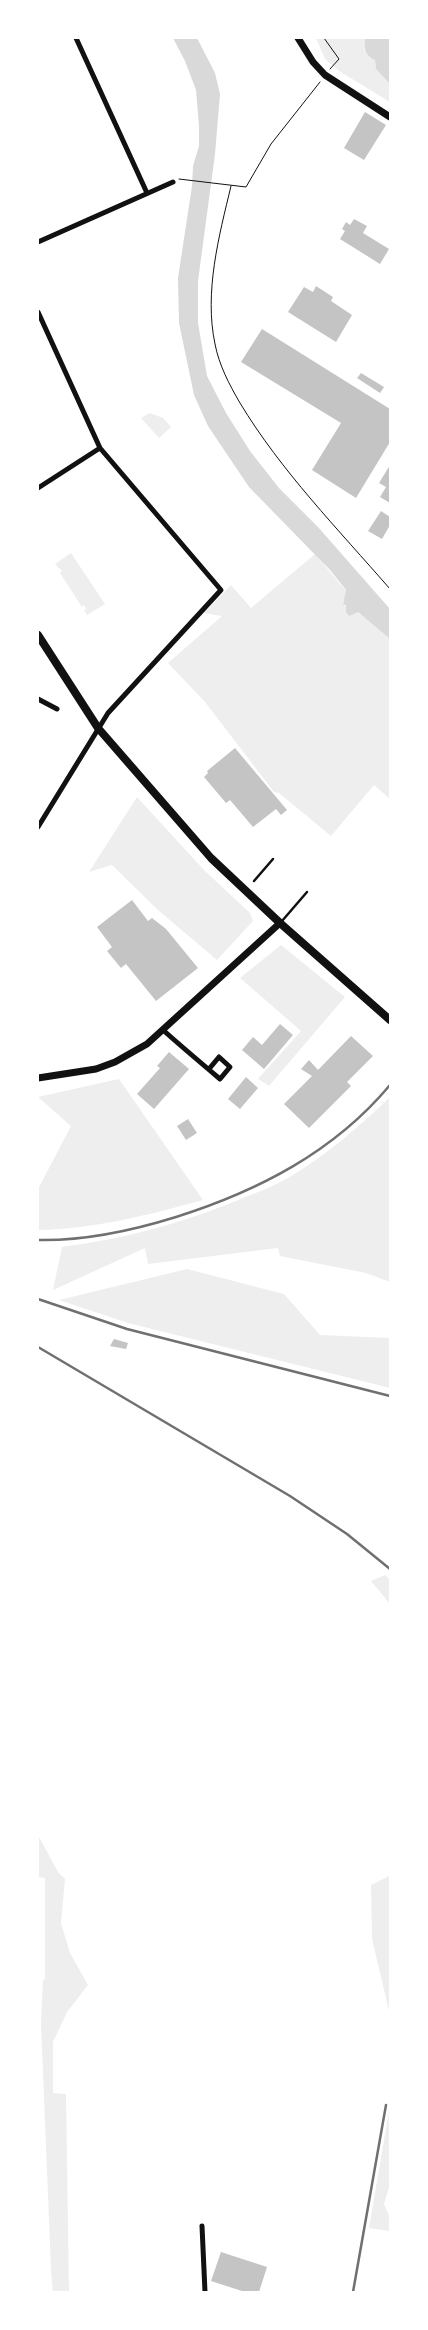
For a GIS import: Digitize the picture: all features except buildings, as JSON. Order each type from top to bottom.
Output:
[{"type":"main road","points":[[298,38],[313,62],[325,75],[390,117]]},
{"type":"main road","points":[[38,635],[98,728],[225,873],[390,1020]]},
{"type":"main road","points":[[38,1078],[96,1069],[134,1052],[164,1030],[204,990],[280,923]]},
{"type":"street","points":[[76,38],[147,192]]},
{"type":"street","points":[[38,242],[173,182]]},
{"type":"street","points":[[38,312],[100,448],[221,590],[117,702],[98,728],[38,827]]},
{"type":"street","points":[[38,488],[100,448]]},
{"type":"street","points":[[38,699],[57,709]]},
{"type":"street","points":[[164,1030],[209,1069]]},
{"type":"street","points":[[202,2226],[205,2292]]},
{"type":"lane","points":[[254,881],[273,859]]},
{"type":"lane","points":[[280,923],[307,892]]},
{"type":"path","points":[[179,179],[246,187],[271,144],[339,58],[324,38]]},
{"type":"path","points":[[231,186],[216,256],[213,288],[215,344],[224,375],[252,422],[282,465],[390,589]]},
{"type":"shaded area","points":[[173,38],[197,38],[215,73],[220,94],[215,154],[198,281],[198,323],[207,376],[226,413],[250,451],[279,488],[318,527],[390,609],[390,639],[358,612],[349,616],[346,612],[346,605],[343,605],[346,590],[330,570],[249,487],[208,426],[194,395],[179,323],[178,278],[192,186],[193,166],[199,146],[199,126],[196,90],[185,61]]},
{"type":"shaded area","points":[[316,38],[365,38],[364,50],[375,60],[376,69],[390,84],[390,102],[339,71],[325,59]]},
{"type":"shaded area","points":[[365,38],[390,38],[390,84],[376,69],[375,60],[367,53]]},
{"type":"shaded area","points":[[150,413],[163,418],[171,427],[159,438],[141,418]]},
{"type":"shaded area","points":[[71,553],[105,604],[87,615],[84,605],[82,607],[60,573],[62,571],[55,564]]},
{"type":"shaded area","points":[[315,554],[346,591],[343,605],[358,612],[390,639],[390,799],[374,785],[331,836],[279,793],[274,792],[205,702],[168,663],[222,616],[204,613],[231,585],[251,608]]},
{"type":"shaded area","points":[[137,797],[205,871],[250,913],[253,921],[217,960],[158,910],[112,865],[89,872]]},
{"type":"shaded area","points":[[281,945],[345,997],[269,1086],[258,1079],[301,1031],[240,978]]},
{"type":"shaded area","points":[[119,1079],[203,1200],[142,1216],[101,1224],[38,1230],[38,1189],[71,1126],[38,1097]]},
{"type":"shaded area","points":[[390,1097],[390,1282],[366,1273],[280,1256],[278,1248],[148,1264],[145,1248],[53,1290],[62,1247],[109,1239],[175,1223],[274,1185],[306,1167],[332,1148],[356,1129]]},
{"type":"shaded area","points":[[187,1269],[284,1294],[320,1335],[390,1338],[390,1388],[128,1323],[59,1300]]},
{"type":"shaded area","points":[[385,1575],[390,1580],[390,1604],[371,1581]]},
{"type":"shaded area","points":[[38,1835],[58,1872],[65,1879],[61,1923],[70,1953],[88,1985],[67,2012],[53,2042],[53,2093],[66,2094],[69,2292],[53,2292],[51,2269],[41,2024],[43,1980],[45,1979],[45,1878],[38,1877]]},
{"type":"shaded area","points":[[389,1876],[390,2015],[372,1939],[371,1885]]},
{"type":"shaded area","points":[[390,2105],[390,2184],[384,2204],[390,2218],[390,2231],[369,2228]]},
{"type":"railway","points":[[38,1240],[73,1239],[125,1231],[176,1217],[236,1195],[293,1166],[319,1149],[368,1109],[390,1085]]},
{"type":"railway","points":[[38,1299],[127,1329],[390,1396]]},
{"type":"railway","points":[[38,1347],[290,1496],[347,1534],[390,1569]]},
{"type":"railway","points":[[353,2292],[386,2105]]}]
